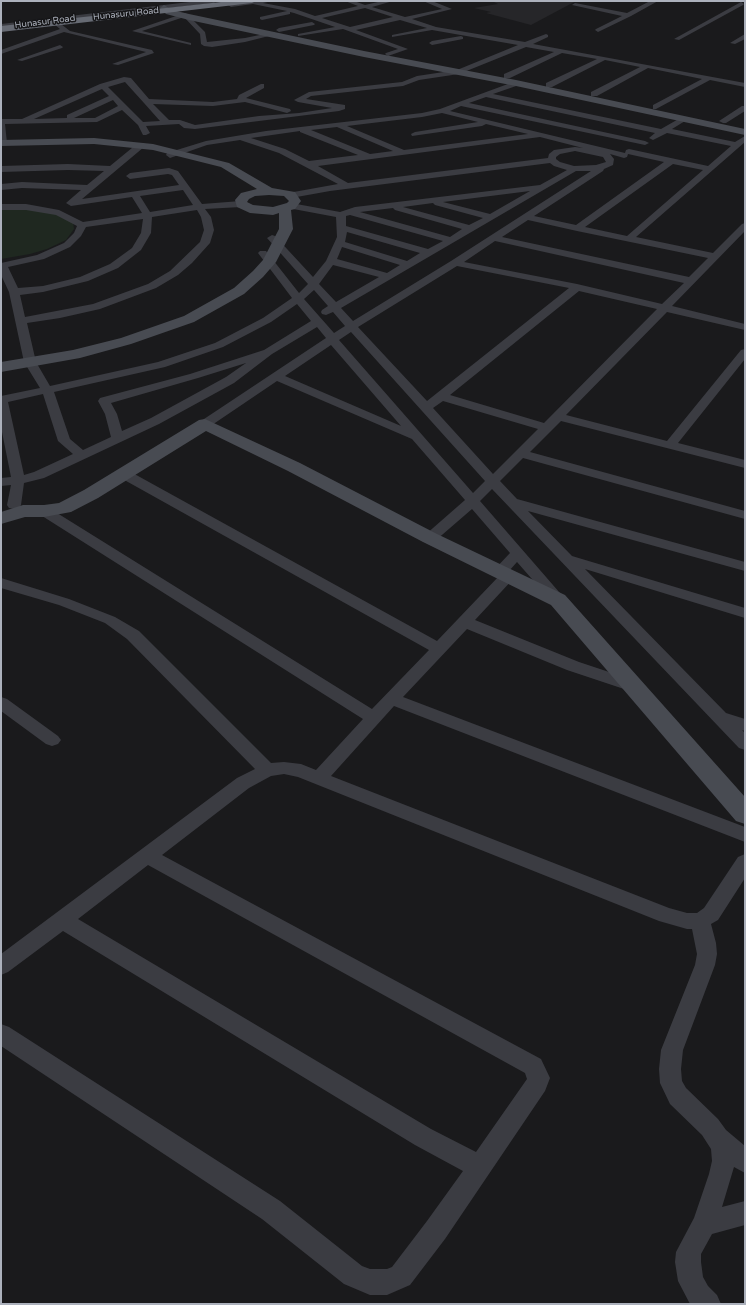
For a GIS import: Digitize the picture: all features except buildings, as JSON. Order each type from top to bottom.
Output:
[{"type":"highway","name":"Hunasur Road","points":[[1,29],[175,11],[231,1]]},
{"type":"highway","name":"Hunasuru Road","points":[[1,29],[251,2]]},
{"type":"street","points":[[1,29],[214,1]]},
{"type":"street","points":[[251,2],[270,1]]},
{"type":"street","points":[[348,1],[400,19],[435,29],[604,58],[745,85]]},
{"type":"street","points":[[294,19],[390,1]]},
{"type":"street","points":[[350,29],[449,9],[426,1]]},
{"type":"street","points":[[583,1],[575,5],[629,14]]},
{"type":"street","points":[[598,30],[655,1]]},
{"type":"street","points":[[251,2],[295,11],[331,23],[344,24],[350,29],[405,49],[388,54]]},
{"type":"street","points":[[730,2],[743,4]]},
{"type":"street","points":[[420,6],[434,4]]},
{"type":"street","points":[[631,4],[646,6]]},
{"type":"street","points":[[677,38],[743,4]]},
{"type":"street","points":[[175,11],[187,18],[203,33],[204,44],[212,45],[245,40],[324,21]]},
{"type":"street","points":[[189,44],[135,31],[175,11],[276,32],[364,54],[507,76],[745,125]]},
{"type":"street","points":[[262,18],[295,11]]},
{"type":"street","points":[[367,16],[398,11]]},
{"type":"street","points":[[57,24],[64,30],[78,35],[150,51],[151,53],[116,64]]},
{"type":"street","points":[[300,35],[344,24]]},
{"type":"street","points":[[394,36],[435,29]]},
{"type":"street","points":[[1,52],[64,30]]},
{"type":"street","points":[[276,32],[345,43],[516,83],[745,132]]},
{"type":"street","points":[[432,43],[473,36]]},
{"type":"street","points":[[141,124],[180,122],[195,128],[259,118],[299,115],[338,109],[342,107],[298,100],[309,94],[403,84],[417,78],[462,70],[522,44],[546,36]]},
{"type":"street","points":[[733,44],[745,36]]},
{"type":"street","points":[[20,60],[60,47]]},
{"type":"street","points":[[10,49],[38,54]]},
{"type":"street","points":[[507,76],[561,51]]},
{"type":"street","points":[[549,85],[604,58]]},
{"type":"street","points":[[594,94],[647,66]]},
{"type":"street","points":[[656,107],[709,78]]},
{"type":"street","points":[[25,120],[120,79],[128,80],[166,122]]},
{"type":"street","points":[[173,153],[239,137],[442,111],[516,83]]},
{"type":"street","points":[[103,86],[141,124],[153,147]]},
{"type":"street","points":[[245,100],[241,98],[261,86]]},
{"type":"street","points":[[486,95],[737,145]]},
{"type":"street","points":[[64,120],[114,97]]},
{"type":"street","points":[[147,101],[213,104],[245,100],[338,125],[403,153]]},
{"type":"street","points":[[250,110],[311,102]]},
{"type":"street","points":[[461,104],[645,143]]},
{"type":"street","points":[[123,106],[97,120],[1,121],[2,144],[74,144],[153,147],[213,167],[235,179],[252,193]]},
{"type":"street","points":[[723,121],[745,108]]},
{"type":"street","points":[[442,111],[626,154],[709,169]]},
{"type":"street","points":[[180,122],[187,117]]},
{"type":"street","points":[[345,214],[342,237],[332,260],[313,284],[298,299],[267,320],[219,345],[161,365],[2,400],[18,482],[10,510],[44,511],[64,508],[91,494],[205,424],[352,326],[455,263],[607,164],[645,143],[682,119]]},
{"type":"street","points":[[381,120],[394,125]]},
{"type":"street","points":[[440,148],[411,132],[491,123]]},
{"type":"street","points":[[300,129],[370,157]]},
{"type":"street","points":[[309,164],[458,146],[539,134]]},
{"type":"street","points":[[239,137],[282,151],[309,164],[347,186]]},
{"type":"street","points":[[628,239],[745,138]]},
{"type":"street","points":[[458,146],[490,168]]},
{"type":"street","points":[[139,147],[225,165],[269,191]]},
{"type":"street","points":[[59,213],[139,147]]},
{"type":"street","points":[[287,204],[347,186],[490,168],[555,162],[574,169],[591,169],[607,164],[610,159],[606,155],[597,152],[575,149],[557,152],[552,156],[555,162]]},
{"type":"street","points":[[577,228],[671,161]]},
{"type":"street","points":[[1,206],[26,207],[59,213],[82,225],[200,207],[241,204],[250,209],[287,204],[356,190],[555,162]]},
{"type":"street","points":[[1,169],[68,167],[112,170]]},
{"type":"street","points":[[1,482],[18,482],[39,475],[155,421],[230,380],[268,352],[335,307],[574,169]]},
{"type":"street","points":[[21,321],[60,315],[96,307],[152,286],[174,273],[205,244],[209,230],[206,217],[175,173],[169,171],[130,176]]},
{"type":"street","points":[[1,187],[29,185],[89,188]]},
{"type":"street","points":[[345,214],[391,206],[546,186]]},
{"type":"street","points":[[71,203],[186,187]]},
{"type":"street","points":[[1,361],[74,354],[126,341],[189,319],[239,291],[258,274],[275,241],[286,228],[287,204],[278,191],[269,191],[252,193],[245,196],[241,200],[241,204]]},
{"type":"street","points":[[14,292],[43,289],[84,279],[114,266],[136,250],[146,233],[148,215],[134,194]]},
{"type":"street","points":[[472,195],[513,205]]},
{"type":"street","points":[[430,201],[491,217]]},
{"type":"street","points":[[287,204],[345,214],[451,240]]},
{"type":"street","points":[[391,206],[471,229]]},
{"type":"street","points":[[526,217],[715,257]]},
{"type":"street","points":[[82,225],[78,234],[67,245],[40,257],[2,266],[14,292],[29,359],[47,390],[64,441],[82,455]]},
{"type":"street","points":[[430,538],[473,500],[547,428],[745,226]]},
{"type":"street","points":[[342,228],[430,253]]},
{"type":"street","points":[[494,238],[691,282]]},
{"type":"street","points":[[275,241],[511,502],[745,744]]},
{"type":"street","points":[[339,243],[409,265]]},
{"type":"street","points":[[266,258],[298,299],[745,814]]},
{"type":"street","points":[[332,260],[388,276]]},
{"type":"street","points":[[455,263],[577,287],[745,327]]},
{"type":"street","points":[[426,408],[577,287]]},
{"type":"street","points":[[104,401],[194,376],[268,352]]},
{"type":"street","points":[[670,445],[745,352]]},
{"type":"street","points":[[1,367],[29,359]]},
{"type":"street","points":[[276,376],[418,437]]},
{"type":"street","points":[[98,380],[104,401],[111,414],[118,438]]},
{"type":"street","points":[[440,396],[547,428]]},
{"type":"street","points":[[558,417],[745,464]]},
{"type":"street","points":[[205,424],[294,467],[430,538],[558,600]]},
{"type":"street","points":[[520,453],[745,515]]},
{"type":"street","points":[[124,474],[440,649]]},
{"type":"street","points":[[511,502],[745,567]]},
{"type":"street","points":[[44,511],[374,718]]},
{"type":"street","points":[[319,778],[391,699],[465,622],[518,553]]},
{"type":"street","points":[[567,559],[745,613]]},
{"type":"street","points":[[1,583],[64,602],[110,620],[133,634],[267,770]]},
{"type":"street","points":[[465,622],[572,666],[633,686]]},
{"type":"street","points":[[391,699],[745,835]]},
{"type":"street","points":[[1,703],[52,740]]},
{"type":"street","points":[[720,717],[745,725]]},
{"type":"street","points":[[1,966],[243,783],[267,770],[284,768],[301,771],[666,915],[687,921],[700,921],[711,914],[745,862]]},
{"type":"street","points":[[1,1034],[271,1210],[353,1275],[370,1282],[387,1282],[401,1276],[436,1230],[537,1084],[539,1074],[533,1066],[147,856]]},
{"type":"street","points":[[62,920],[423,1137],[479,1168]]},
{"type":"street","points":[[700,921],[706,942],[707,954],[705,965],[672,1050],[670,1069],[671,1083],[678,1096],[718,1138],[745,1161]]},
{"type":"street","points":[[708,1304],[698,1295],[691,1281],[688,1272],[689,1252],[704,1224],[721,1174],[724,1161],[723,1149],[718,1138]]},
{"type":"street","points":[[704,1224],[745,1214]]},
{"type":"shaded area","points":[[492,1],[576,1],[531,25],[486,13],[491,12],[474,8],[498,4]]},
{"type":"shaded area","points":[[1,210],[48,210],[73,222],[74,229],[66,240],[47,249],[30,254],[1,259]]}]
